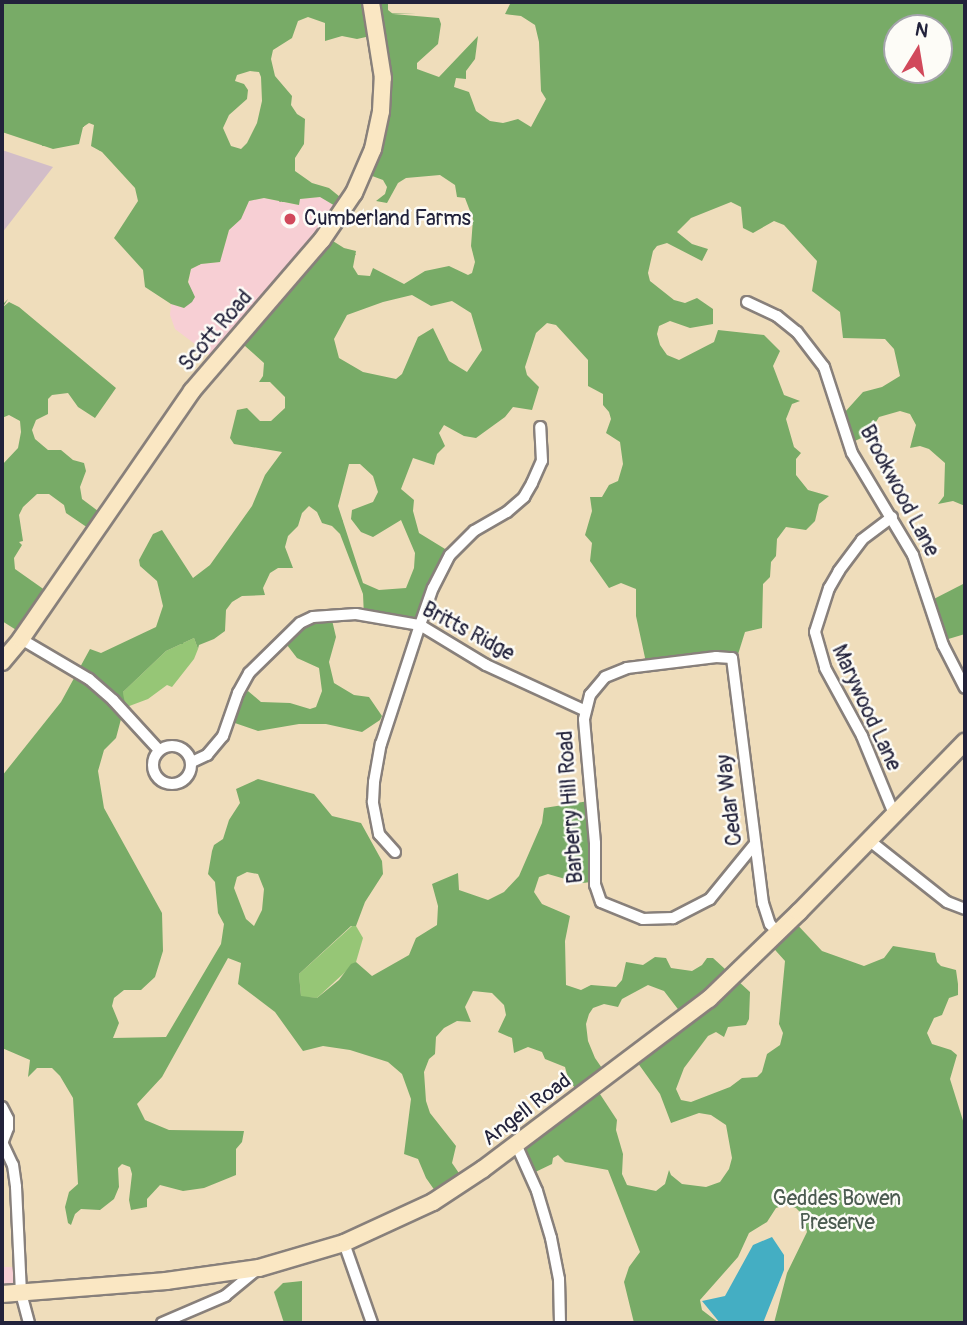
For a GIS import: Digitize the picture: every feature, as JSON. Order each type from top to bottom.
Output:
[{"type":"main road","name":"Scott Road","points":[[2,662],[21,639],[192,391],[322,240],[354,193],[373,149],[381,111],[383,78],[371,2]]},
{"type":"main road","name":"Angell Road","points":[[2,1294],[166,1281],[259,1268],[344,1244],[433,1202],[691,1014],[778,933],[965,741]]},
{"type":"street","name":"Brookwood Lane","points":[[747,302],[777,316],[813,350],[831,384],[852,453],[913,555],[943,645],[965,688]]},
{"type":"street","points":[[395,852],[379,834],[373,802],[374,782],[381,744],[420,625],[433,588],[450,555],[474,531],[507,512],[524,497],[542,461],[540,427]]},
{"type":"street","name":"Marywood Lane","points":[[892,517],[862,540],[839,571],[830,587],[815,632],[825,668],[862,736],[894,814]]},
{"type":"street","name":"Britts Ridge","points":[[159,750],[152,766],[161,781],[178,783],[186,779],[192,762],[216,747],[249,673],[300,623],[313,617],[356,614],[420,625],[486,665],[584,710]]},
{"type":"street","points":[[21,639],[89,679],[113,700],[159,750],[175,745],[183,748],[192,762]]},
{"type":"street","name":"Barberry Hill Road","points":[[732,658],[689,660],[614,671],[596,686],[584,710],[595,843],[595,885],[601,902],[643,919],[673,918],[710,899],[754,845]]},
{"type":"street","name":"Cedar Way","points":[[732,658],[763,903],[770,924],[778,933]]},
{"type":"street","points":[[870,841],[947,902],[965,909]]},
{"type":"street","points":[[2,1107],[8,1125],[2,1144],[13,1165],[21,1293],[29,1323]]},
{"type":"street","points":[[516,1144],[537,1191],[551,1238],[559,1279],[560,1323]]},
{"type":"street","points":[[344,1244],[372,1323]]},
{"type":"street","points":[[162,1323],[225,1296],[259,1268]]},
{"type":"shaded area","points":[[2,150],[53,167],[2,233]]},
{"type":"shaded area","points":[[321,197],[342,210],[216,360],[175,329],[170,315],[171,304],[184,308],[191,269],[201,264],[220,262],[229,230],[241,219],[249,201],[264,198],[298,205],[300,199]]},
{"type":"shaded area","points":[[2,1267],[18,1267],[20,1295],[2,1296]]},
{"type":"green space","name":"Geddes Bowen Preserve","points":[[2,2],[388,2],[388,10],[393,14],[439,18],[441,24],[438,44],[417,63],[417,69],[439,77],[478,36],[475,59],[466,71],[466,79],[456,78],[454,87],[469,92],[476,111],[490,121],[503,123],[518,119],[531,127],[546,99],[541,91],[539,42],[535,25],[521,16],[505,14],[511,2],[965,2],[965,506],[953,501],[938,504],[944,496],[945,463],[929,449],[920,446],[910,448],[916,425],[910,414],[900,411],[879,417],[868,435],[846,445],[835,423],[863,392],[882,387],[900,376],[894,349],[885,339],[843,338],[840,312],[812,291],[817,261],[784,225],[774,221],[753,233],[743,228],[741,207],[731,202],[691,218],[677,232],[692,244],[708,249],[702,261],[667,243],[657,246],[653,251],[648,273],[650,281],[674,300],[685,303],[697,298],[713,309],[713,324],[690,328],[670,321],[659,326],[657,334],[660,345],[667,355],[679,360],[714,342],[718,330],[764,335],[780,351],[773,366],[784,395],[800,401],[792,404],[786,419],[794,447],[801,453],[796,459],[796,475],[808,490],[829,496],[819,504],[815,521],[806,530],[786,527],[777,539],[770,577],[763,584],[762,628],[745,632],[735,664],[720,660],[647,667],[636,616],[636,589],[621,583],[609,588],[590,561],[592,543],[585,535],[592,511],[590,497],[602,497],[609,485],[618,481],[623,464],[620,442],[606,433],[611,419],[603,405],[603,394],[588,386],[588,360],[556,325],[547,323],[536,333],[525,367],[527,375],[539,387],[532,410],[513,407],[505,417],[476,438],[464,436],[444,425],[439,433],[445,446],[437,454],[434,465],[413,458],[401,489],[414,500],[413,511],[419,533],[450,552],[420,625],[364,617],[363,594],[340,534],[332,526],[322,523],[317,512],[309,506],[302,513],[298,526],[288,536],[285,547],[293,568],[278,568],[270,573],[263,588],[265,595],[242,596],[232,602],[226,610],[225,631],[199,645],[198,649],[194,638],[166,651],[123,692],[125,704],[116,738],[104,750],[98,771],[104,808],[162,913],[163,951],[155,977],[141,990],[124,990],[114,998],[112,1006],[119,1023],[113,1038],[166,1037],[221,944],[224,924],[218,913],[215,882],[208,874],[212,851],[214,845],[223,839],[229,820],[240,803],[236,789],[258,779],[314,794],[332,816],[361,823],[382,861],[383,874],[365,902],[356,926],[351,926],[299,974],[301,996],[317,998],[339,980],[351,964],[356,962],[372,976],[409,955],[416,938],[437,925],[438,906],[432,884],[458,873],[459,890],[488,900],[504,892],[519,876],[542,823],[544,808],[589,801],[594,882],[579,883],[548,874],[539,877],[534,892],[542,904],[570,916],[565,941],[566,985],[581,990],[591,985],[616,987],[622,980],[626,962],[643,965],[655,957],[666,958],[671,968],[692,971],[707,958],[713,958],[750,992],[749,1019],[746,1025],[728,1027],[724,1037],[716,1032],[708,1036],[684,1068],[676,1089],[681,1100],[691,1102],[730,1087],[742,1078],[757,1077],[762,1072],[767,1054],[780,1045],[783,1033],[779,1024],[785,961],[768,942],[792,919],[822,951],[864,966],[884,958],[893,946],[935,953],[941,966],[956,970],[958,984],[958,995],[949,998],[942,1015],[934,1018],[927,1033],[932,1044],[951,1050],[957,1055],[950,1079],[965,1127],[965,1323],[774,1323],[787,1273],[807,1232],[803,1215],[796,1208],[785,1205],[776,1208],[767,1222],[749,1233],[738,1257],[700,1300],[702,1310],[719,1323],[634,1323],[624,1282],[629,1267],[640,1252],[608,1170],[565,1162],[558,1155],[553,1158],[552,1164],[527,1176],[511,1152],[581,1097],[568,1078],[565,1067],[545,1059],[542,1052],[528,1047],[514,1053],[512,1038],[498,1032],[506,1015],[504,1005],[492,993],[473,991],[465,1007],[471,1022],[457,1021],[444,1028],[436,1037],[435,1054],[429,1059],[424,1072],[426,1101],[430,1113],[456,1146],[452,1163],[465,1182],[440,1198],[426,1178],[418,1159],[404,1154],[411,1099],[402,1074],[388,1062],[350,1050],[323,1046],[303,1051],[275,1012],[238,984],[241,963],[228,958],[162,1077],[137,1104],[145,1120],[169,1130],[244,1131],[242,1142],[236,1149],[236,1175],[204,1188],[183,1191],[160,1185],[147,1199],[147,1207],[131,1210],[129,1200],[132,1174],[130,1167],[122,1164],[118,1168],[119,1187],[114,1199],[100,1210],[81,1209],[75,1214],[71,1225],[68,1223],[65,1207],[69,1192],[78,1184],[73,1098],[52,1068],[37,1068],[28,1077],[30,1060],[2,1048],[2,776],[61,702],[90,649],[101,653],[156,627],[163,606],[157,581],[140,566],[139,560],[153,534],[162,530],[193,578],[210,565],[252,506],[265,475],[282,452],[234,444],[230,438],[237,410],[247,408],[260,421],[271,421],[285,408],[285,397],[270,382],[259,382],[263,376],[264,363],[236,338],[325,236],[344,248],[356,251],[353,267],[358,275],[370,276],[373,268],[404,284],[425,271],[449,266],[468,275],[472,273],[475,262],[471,246],[473,219],[465,198],[457,197],[455,185],[440,175],[406,178],[398,183],[387,203],[376,201],[385,194],[387,187],[383,180],[364,173],[381,109],[375,35],[357,39],[342,36],[325,41],[325,23],[308,17],[298,21],[292,38],[273,50],[271,59],[275,76],[292,96],[291,105],[297,114],[305,119],[304,144],[295,158],[295,171],[312,183],[329,188],[345,201],[342,210],[320,197],[300,199],[299,205],[264,198],[249,201],[241,219],[229,230],[220,262],[201,264],[191,269],[188,282],[195,297],[184,308],[171,304],[145,287],[143,270],[114,238],[138,201],[135,188],[102,152],[91,146],[94,125],[89,123],[83,127],[79,144],[53,149],[2,132]],"holes":[[[250,71],[259,72],[261,77],[262,101],[257,123],[241,149],[231,146],[223,128],[229,115],[247,99],[248,90],[244,84],[235,81],[237,75]],[[412,295],[431,306],[452,301],[471,313],[482,350],[467,372],[449,361],[433,328],[418,337],[402,374],[396,379],[363,372],[339,358],[334,339],[347,315]],[[349,464],[360,464],[373,476],[378,492],[373,502],[352,510],[351,519],[361,532],[373,537],[401,520],[415,553],[414,568],[406,588],[379,590],[363,583],[338,506]],[[247,872],[258,874],[264,889],[262,910],[254,926],[246,919],[234,888],[237,877]],[[648,985],[664,991],[684,1017],[635,1059],[660,1094],[671,1123],[699,1113],[711,1115],[726,1125],[732,1158],[729,1169],[720,1182],[706,1187],[682,1184],[669,1170],[665,1184],[656,1191],[627,1185],[622,1174],[623,1154],[616,1130],[617,1120],[596,1088],[608,1077],[595,1058],[588,1041],[586,1024],[593,1008],[604,1004],[618,1007],[622,999]]]},
{"type":"green space","points":[[8,299],[3,307],[9,302],[19,307],[116,388],[95,418],[78,407],[68,393],[52,395],[48,399],[48,414],[36,420],[32,430],[35,439],[48,450],[61,450],[73,460],[84,463],[86,471],[80,487],[82,499],[102,514],[91,530],[66,513],[64,505],[49,494],[37,494],[23,507],[19,515],[23,541],[19,542],[22,545],[14,558],[15,569],[49,593],[21,633],[2,621],[2,465],[18,448],[21,432],[20,421],[9,415],[2,418],[2,305]]},
{"type":"green space","points":[[965,583],[965,634],[945,640],[928,602]]},
{"type":"green space","points":[[315,620],[332,620],[336,637],[329,662],[334,683],[354,695],[369,697],[382,716],[380,720],[362,732],[326,724],[299,724],[258,731],[229,721],[237,697],[248,691],[261,702],[290,703],[310,709],[316,707],[322,691],[319,668],[297,658],[284,641]]},
{"type":"green space","points":[[194,638],[198,649],[194,659],[172,687],[167,685],[148,699],[124,708],[123,692],[166,651]]},
{"type":"green space","points":[[352,926],[356,926],[363,938],[356,962],[317,998],[301,997],[299,974]]},
{"type":"green space","points":[[302,1281],[302,1323],[284,1323],[274,1292],[283,1283]]},
{"type":"water","points":[[772,1237],[784,1255],[784,1270],[763,1323],[720,1323],[702,1301],[725,1296],[753,1245]]},
{"type":"place","name":"Cumberland Farms","points":[[290,219]]}]
